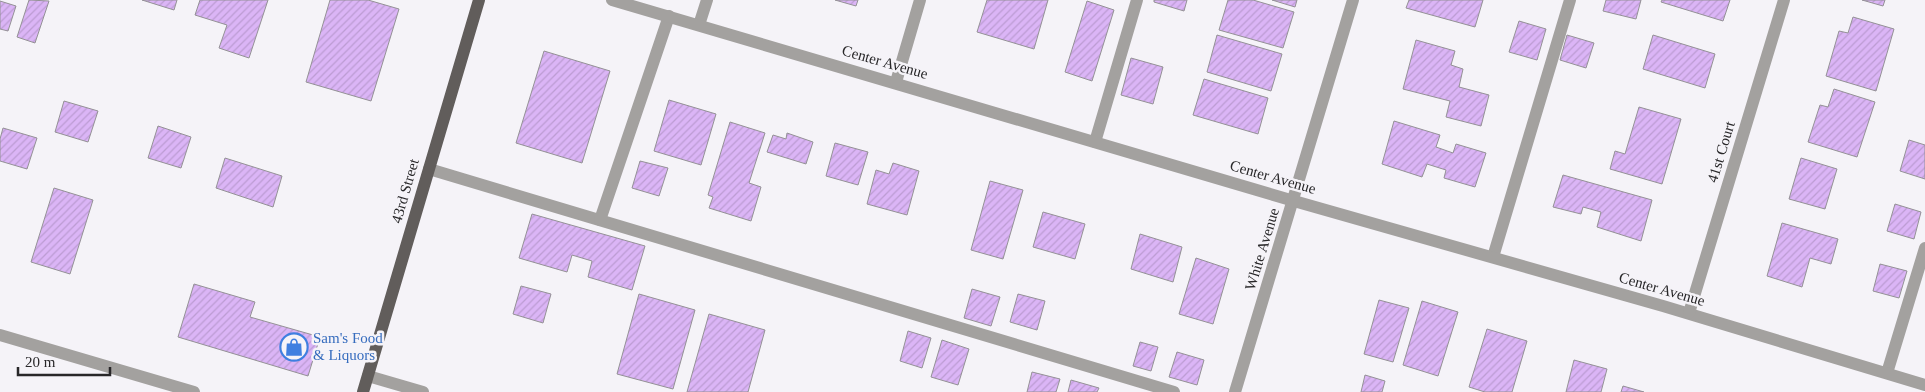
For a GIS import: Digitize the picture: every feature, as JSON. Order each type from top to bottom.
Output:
[{"type":"main road","name":"43rd Street","points":[[363,392],[479,0]]},
{"type":"street","name":"Center Avenue","points":[[612,0],[1689,314],[1925,385]]},
{"type":"street","points":[[699,25],[707,0]]},
{"type":"street","points":[[896,82],[920,0]]},
{"type":"street","points":[[1095,142],[1137,0]]},
{"type":"street","name":"White Avenue","points":[[1235,392],[1354,0]]},
{"type":"street","points":[[1493,257],[1570,0]]},
{"type":"street","name":"41st Court","points":[[1689,314],[1784,0]]},
{"type":"street","points":[[600,220],[669,16]]},
{"type":"street","points":[[429,169],[1174,392]]},
{"type":"street","points":[[1887,373],[1925,248]]},
{"type":"street","points":[[0,335],[194,392]]},
{"type":"street","points":[[368,376],[423,392]]},
{"type":"building","points":[[29,0],[49,1],[35,43],[17,37]]},
{"type":"building","points":[[142,0],[177,0],[174,10]]},
{"type":"building","points":[[200,0],[268,0],[249,58],[219,48],[227,25],[195,15]]},
{"type":"building","points":[[330,0],[368,0],[399,9],[371,101],[306,82]]},
{"type":"building","points":[[835,0],[858,0],[856,6]]},
{"type":"building","points":[[987,0],[1048,0],[1034,49],[977,32]]},
{"type":"building","points":[[1154,0],[1187,0],[1184,11],[1154,2]]},
{"type":"building","points":[[1228,0],[1253,0],[1294,12],[1283,48],[1219,30]]},
{"type":"building","points":[[1272,0],[1297,0],[1295,7]]},
{"type":"building","points":[[1409,0],[1483,0],[1475,27],[1406,8]]},
{"type":"building","points":[[1606,0],[1641,0],[1636,19],[1603,11]]},
{"type":"building","points":[[1662,0],[1730,0],[1723,21],[1661,2]]},
{"type":"building","points":[[1862,0],[1885,0],[1883,6]]},
{"type":"building","points":[[0,1],[16,6],[8,31],[0,29]]},
{"type":"building","points":[[1087,1],[1114,10],[1092,81],[1065,72]]},
{"type":"building","points":[[1853,17],[1894,29],[1876,91],[1826,76],[1839,31],[1848,33]]},
{"type":"building","points":[[1519,21],[1546,29],[1537,60],[1509,52]]},
{"type":"building","points":[[1217,35],[1282,54],[1271,91],[1207,72]]},
{"type":"building","points":[[1567,35],[1594,43],[1586,68],[1560,60]]},
{"type":"building","points":[[1653,35],[1715,54],[1705,88],[1643,69]]},
{"type":"building","points":[[1416,40],[1455,51],[1451,65],[1463,69],[1459,87],[1489,95],[1481,126],[1446,117],[1450,101],[1403,89]]},
{"type":"building","points":[[544,51],[610,71],[582,163],[516,143]]},
{"type":"building","points":[[1131,58],[1163,67],[1153,104],[1121,95]]},
{"type":"building","points":[[1204,79],[1268,98],[1258,134],[1193,115]]},
{"type":"building","points":[[1834,89],[1875,102],[1857,157],[1808,142],[1820,105],[1828,107]]},
{"type":"building","points":[[669,100],[716,114],[701,165],[654,151]]},
{"type":"building","points":[[64,101],[98,111],[88,142],[55,132]]},
{"type":"building","points":[[1639,107],[1681,119],[1662,184],[1610,169],[1615,151],[1625,154]]},
{"type":"building","points":[[1394,121],[1440,135],[1436,147],[1453,153],[1456,144],[1486,153],[1475,187],[1444,178],[1446,170],[1427,164],[1422,177],[1382,164]]},
{"type":"building","points":[[730,122],[765,133],[749,183],[761,187],[751,221],[709,208],[713,197],[708,195]]},
{"type":"building","points":[[158,126],[191,137],[181,168],[148,158]]},
{"type":"building","points":[[3,128],[37,138],[27,169],[0,161],[0,139]]},
{"type":"building","points":[[787,133],[813,142],[806,164],[767,152],[773,135],[786,139]]},
{"type":"building","points":[[1909,140],[1925,145],[1925,179],[1900,171]]},
{"type":"building","points":[[835,143],[868,152],[858,185],[826,176]]},
{"type":"building","points":[[225,158],[282,176],[273,207],[216,188]]},
{"type":"building","points":[[1801,158],[1837,169],[1825,209],[1789,199]]},
{"type":"building","points":[[640,161],[668,168],[659,196],[632,188]]},
{"type":"building","points":[[893,163],[919,171],[907,215],[867,204],[876,170],[889,174]]},
{"type":"building","points":[[1563,175],[1652,200],[1641,241],[1597,227],[1601,212],[1583,207],[1581,214],[1553,207]]},
{"type":"building","points":[[990,181],[1023,190],[1003,259],[971,250]]},
{"type":"building","points":[[54,188],[93,200],[70,274],[31,262]]},
{"type":"building","points":[[1895,204],[1921,212],[1914,239],[1887,231]]},
{"type":"building","points":[[1043,212],[1085,224],[1075,259],[1033,247]]},
{"type":"building","points":[[532,214],[645,246],[632,290],[588,277],[592,261],[572,255],[567,272],[519,258]]},
{"type":"building","points":[[1782,223],[1838,239],[1831,264],[1810,258],[1802,287],[1767,276]]},
{"type":"building","points":[[1140,234],[1182,247],[1173,282],[1131,269]]},
{"type":"building","points":[[1196,258],[1229,269],[1213,324],[1179,314]]},
{"type":"building","points":[[1880,264],[1907,271],[1899,298],[1873,291]]},
{"type":"building","points":[[194,284],[255,302],[250,317],[320,337],[308,376],[178,337]]},
{"type":"building","points":[[521,286],[551,294],[543,323],[513,314]]},
{"type":"building","points":[[972,289],[1000,297],[991,326],[964,318]]},
{"type":"building","points":[[639,294],[695,310],[673,389],[617,374]]},
{"type":"building","points":[[1018,294],[1045,301],[1037,330],[1010,322]]},
{"type":"building","points":[[1379,300],[1409,308],[1393,362],[1364,354]]},
{"type":"building","points":[[1422,301],[1458,312],[1438,376],[1403,365]]},
{"type":"building","points":[[709,314],[765,330],[748,392],[687,392]]},
{"type":"building","points":[[1487,329],[1527,341],[1512,392],[1485,392],[1469,387]]},
{"type":"building","points":[[908,331],[931,338],[922,368],[900,361]]},
{"type":"building","points":[[942,340],[969,349],[958,385],[931,377]]},
{"type":"building","points":[[1140,342],[1158,347],[1151,371],[1133,366]]},
{"type":"building","points":[[1177,352],[1204,360],[1197,385],[1169,377]]},
{"type":"building","points":[[1574,360],[1607,369],[1601,392],[1566,392]]},
{"type":"building","points":[[1032,372],[1060,379],[1056,392],[1027,392]]},
{"type":"building","points":[[1365,375],[1385,381],[1382,392],[1361,392]]},
{"type":"building","points":[[1071,380],[1099,388],[1097,392],[1068,392]]},
{"type":"building","points":[[1623,386],[1644,392],[1621,392]]},
{"type":"place","name":"Sam's Food & Liquors","points":[[294,347]]}]
